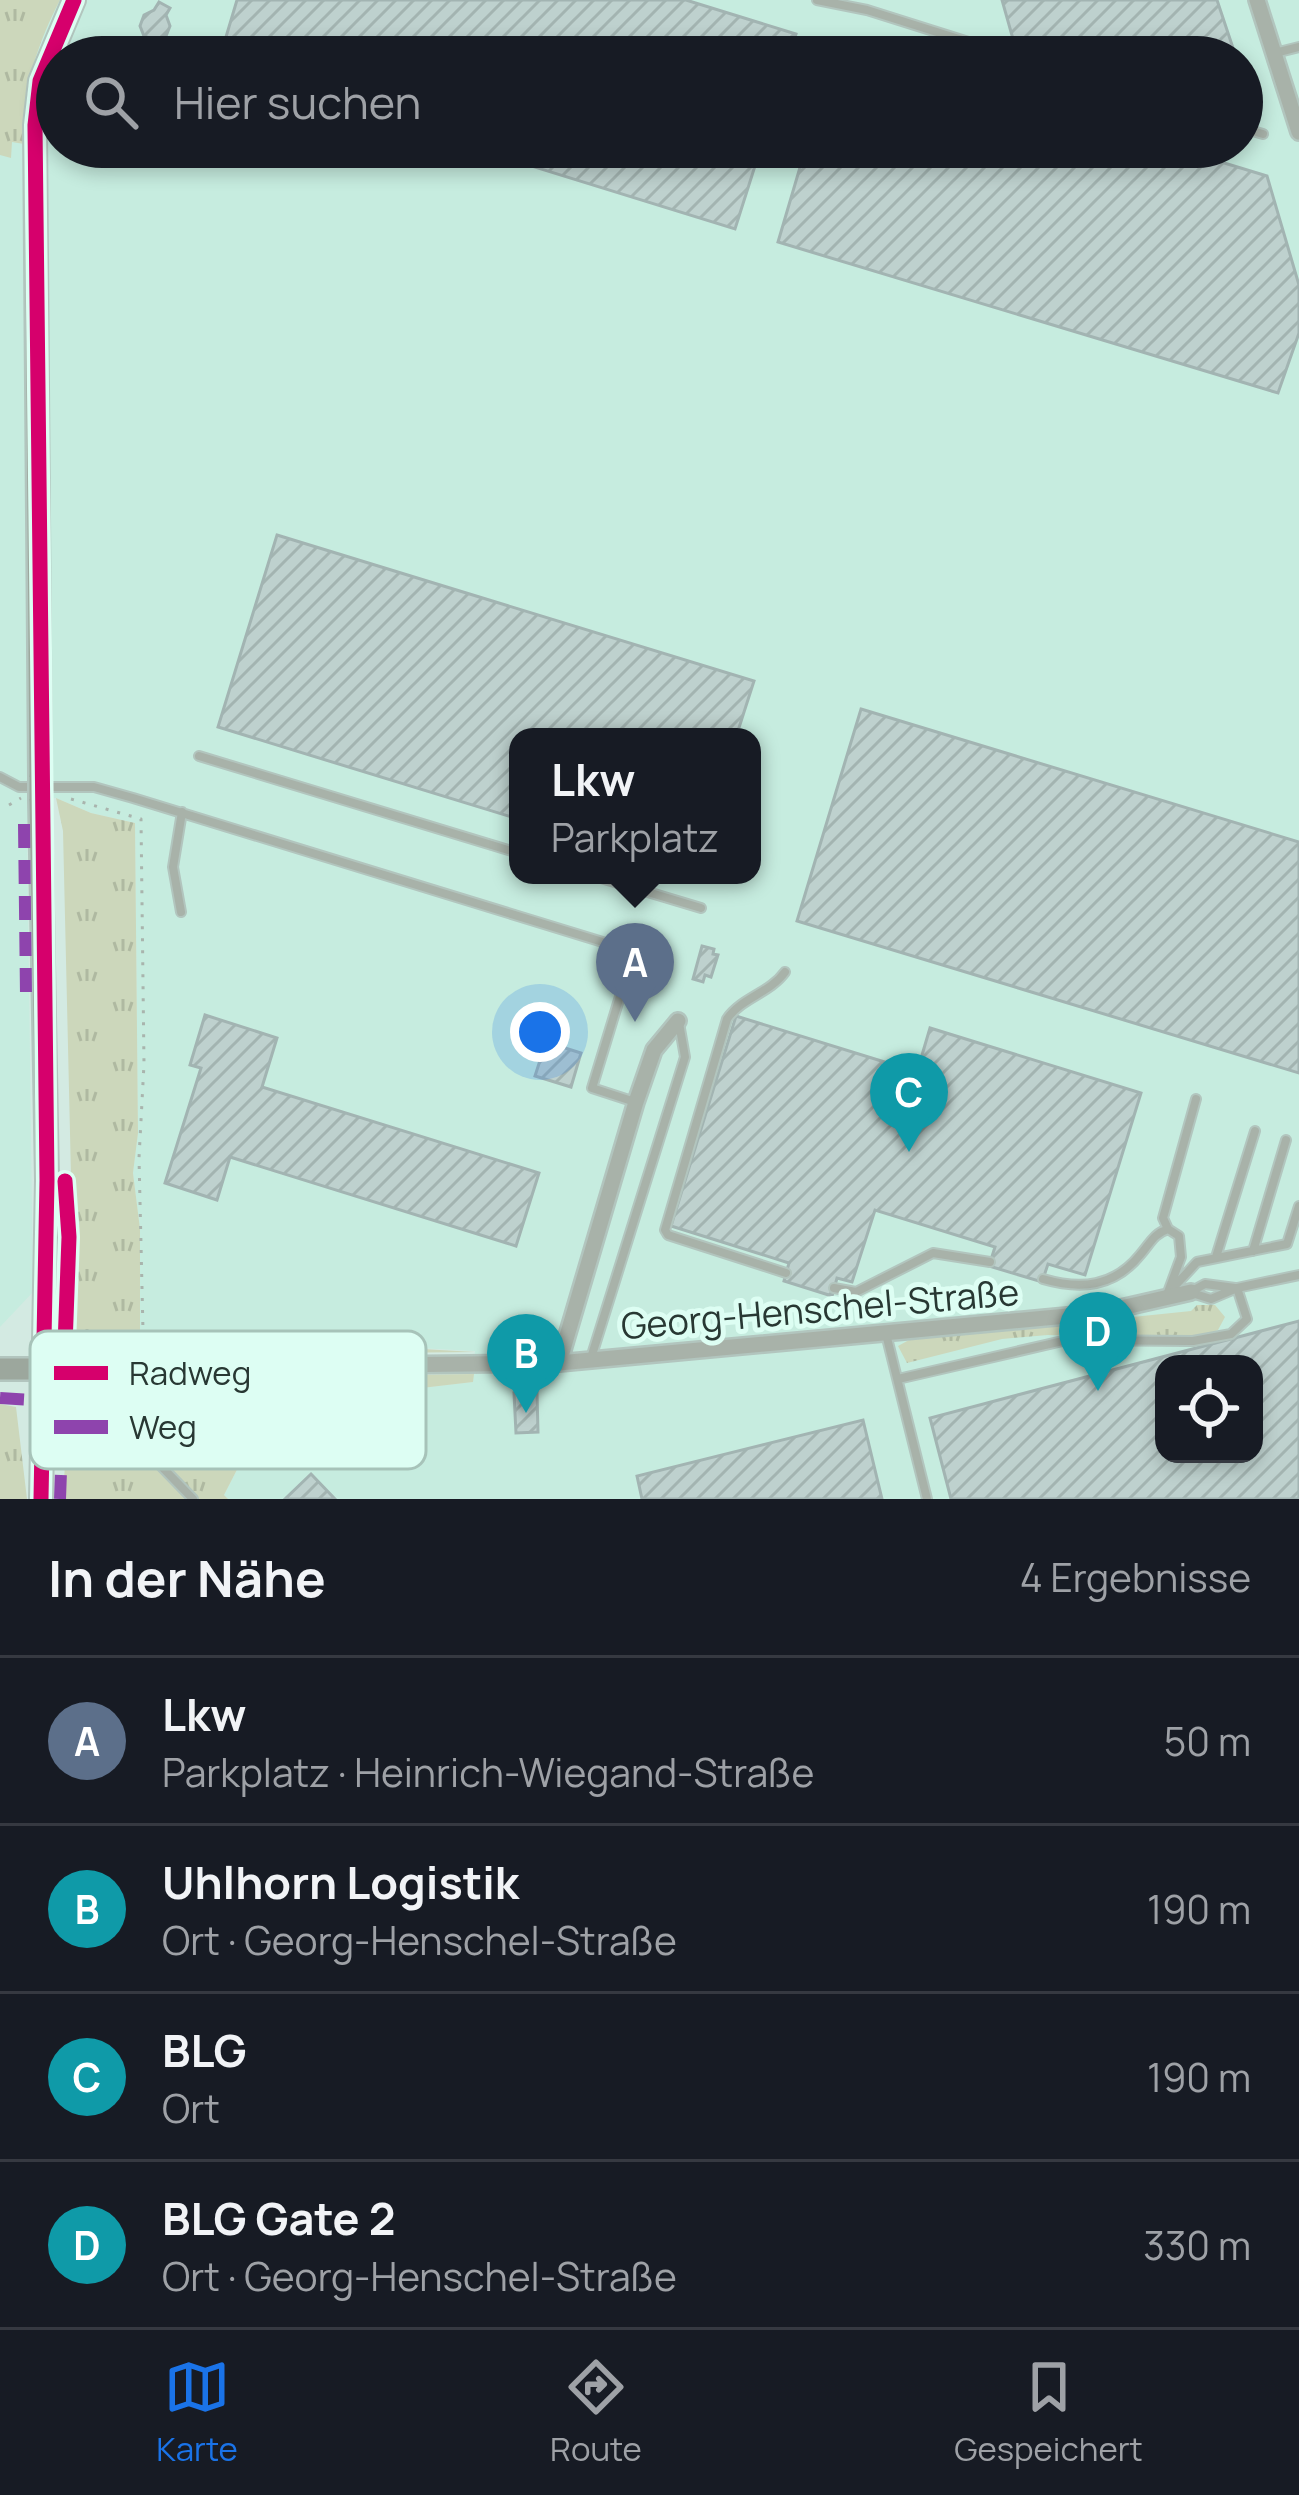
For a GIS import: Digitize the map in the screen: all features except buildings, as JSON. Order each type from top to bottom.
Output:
[{"type":"street","points":[[59,36],[74,0]]},
{"type":"street","points":[[1257,0],[1299,132]]},
{"type":"street","points":[[36,136],[37,790],[53,1331]]},
{"type":"street","points":[[559,1363],[654,1050],[678,1021]]},
{"type":"street","name":"Georg-Henschel-Straße","points":[[426,1364],[559,1363],[886,1334],[1099,1313],[1191,1292]]},
{"type":"street","points":[[0,1369],[30,1368]]},
{"type":"street","points":[[41,1499],[44,1469]]},
{"type":"lane","points":[[817,0],[949,36]]},
{"type":"lane","points":[[1274,53],[1299,46]]},
{"type":"lane","points":[[200,756],[509,850]]},
{"type":"lane","points":[[0,777],[37,790],[94,788],[182,812],[619,947],[628,970],[592,1088],[636,1102]]},
{"type":"lane","points":[[182,812],[173,867],[182,912]]},
{"type":"lane","points":[[621,884],[701,908]]},
{"type":"lane","points":[[785,972],[732,1010],[727,1019],[664,1230],[786,1273]]},
{"type":"lane","points":[[591,1360],[685,1057],[678,1021]]},
{"type":"lane","points":[[1167,1295],[1181,1257],[1179,1236],[1163,1218],[1196,1100]]},
{"type":"lane","points":[[1216,1258],[1255,1131]]},
{"type":"lane","points":[[1253,1251],[1286,1140]]},
{"type":"lane","points":[[1167,1295],[1197,1262],[1287,1244],[1299,1206]]},
{"type":"lane","points":[[1043,1279],[1066,1286],[1103,1282],[1123,1274],[1153,1237],[1168,1229]]},
{"type":"lane","points":[[834,1288],[856,1292],[933,1253],[990,1262]]},
{"type":"lane","points":[[1191,1292],[1211,1299],[1237,1288],[1299,1275]]},
{"type":"lane","points":[[898,1379],[1067,1340],[1193,1341],[1231,1334],[1246,1319],[1237,1288]]},
{"type":"lane","points":[[886,1334],[927,1499]]},
{"type":"lane","points":[[161,1469],[193,1499]]},
{"type":"path","points":[[10,805],[37,790],[142,819],[144,1084],[139,1158],[143,1331]]},
{"type":"shaded area","points":[[0,0],[1299,0],[1299,1499],[228,1499],[224,1495],[237,1469],[426,1469],[426,1387],[472,1382],[475,1351],[426,1348],[426,1331],[140,1331],[140,1230],[133,1173],[138,1133],[135,823],[91,813],[56,798],[33,799],[27,823],[33,1292],[0,1327]]},
{"type":"green space","points":[[0,0],[60,0],[43,36],[36,36],[24,144],[12,142],[11,158],[0,155]]},
{"type":"green space","points":[[56,798],[91,813],[135,823],[138,1133],[133,1173],[140,1229],[140,1331],[75,1331],[63,831]]},
{"type":"green space","points":[[1197,1305],[1215,1305],[1225,1317],[1218,1330],[1197,1338],[1048,1335],[1002,1339],[907,1363],[898,1346],[909,1340],[1191,1311]]},
{"type":"green space","points":[[474,1374],[473,1382],[426,1387],[426,1375]]},
{"type":"green space","points":[[0,1404],[16,1407],[27,1499],[0,1499]]},
{"type":"green space","points":[[65,1469],[237,1469],[224,1495],[228,1499],[63,1499]]},
{"type":"marked path","points":[[24,824],[26,995],[44,995]]},
{"type":"marked path","points":[[0,1398],[30,1400]]},
{"type":"marked path","points":[[60,1499],[61,1469]]},
{"type":"cycle path","points":[[59,36],[74,0]]},
{"type":"cycle path","points":[[36,116],[47,1180],[44,1331]]},
{"type":"cycle path","points":[[65,1181],[69,1237],[66,1331]]},
{"type":"cycle path","points":[[41,1499],[42,1469]]},
{"type":"place","name":"Lkw","points":[[635,1022]]},
{"type":"place","name":"BLG","points":[[909,1152]]},
{"type":"place","name":"BLG Gate 2","points":[[1098,1391]]},
{"type":"place","name":"Uhlhorn Logistik","points":[[526,1413]]}]
